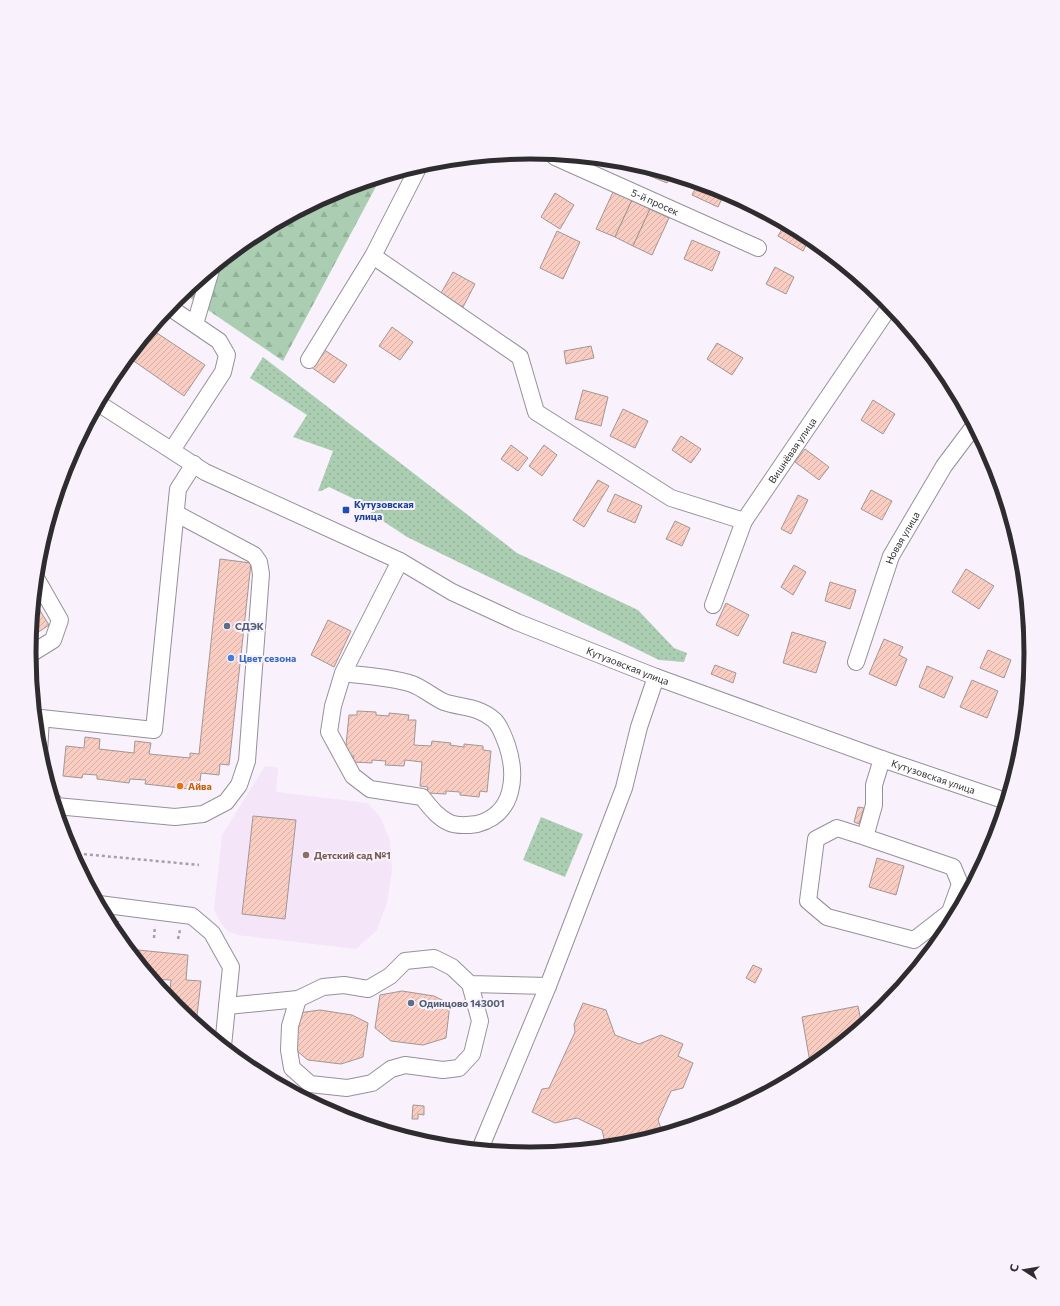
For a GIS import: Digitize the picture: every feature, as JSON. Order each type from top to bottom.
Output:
[{"type":"street","name":"5-й просек","points":[[562,160],[758,248]]},
{"type":"street","points":[[309,360],[373,256],[416,173]]},
{"type":"street","points":[[373,256],[520,357],[536,412],[671,498],[744,521]]},
{"type":"street","points":[[195,324],[209,278]]},
{"type":"street","points":[[172,450],[223,372],[227,355],[219,341],[175,311]]},
{"type":"street","name":"Вишнёвая улица","points":[[713,605],[744,521],[886,312]]},
{"type":"street","name":"Кутузовская улица","points":[[102,406],[205,472],[400,560],[452,592],[517,622],[656,677],[882,759],[1002,800]]},
{"type":"street","name":"Новая улица","points":[[856,662],[891,556],[944,466],[971,430]]},
{"type":"street","points":[[40,718],[154,730],[177,514],[178,489],[194,464]]},
{"type":"street","points":[[60,806],[175,817],[203,814],[226,802],[239,785],[246,761],[261,574],[259,562],[254,555],[177,514]]},
{"type":"street","points":[[343,673],[413,684],[445,702],[474,708],[495,721],[505,740],[512,760],[513,780],[508,800],[500,812],[484,822],[472,825],[451,824],[437,815],[422,797],[370,789],[353,776],[329,732],[333,706],[343,673],[400,560]]},
{"type":"street","points":[[36,651],[53,640],[60,620],[40,586]]},
{"type":"street","points":[[482,1144],[548,986],[624,788],[639,727],[656,677]]},
{"type":"street","points":[[865,837],[874,805],[874,786],[882,759]]},
{"type":"street","points":[[837,828],[865,837],[953,867],[960,884],[950,912],[914,940],[827,917],[808,901],[816,839],[837,828]]},
{"type":"street","points":[[105,905],[192,916],[212,933],[231,967],[224,1040]]},
{"type":"street","points":[[227,1006],[298,998],[323,987],[344,985],[368,989],[390,976],[405,961],[434,958],[452,967],[470,984],[480,1021],[472,1054],[459,1068],[443,1070],[405,1065],[391,1069],[372,1083],[347,1088],[310,1084],[292,1068],[289,1050],[290,1026],[298,998]]},
{"type":"street","points":[[470,984],[548,986]]},
{"type":"path","points":[[79,854],[199,865]]},
{"type":"path","points":[[113,918],[118,919],[118,925]]},
{"type":"path","points":[[154,938],[155,922]]},
{"type":"shaded area","name":"Детский сад №1","points":[[265,766],[278,768],[276,792],[368,803],[381,819],[390,840],[392,870],[387,903],[377,930],[356,949],[237,935],[228,931],[220,922],[214,909],[222,835]]},
{"type":"green space","points":[[378,183],[283,361],[189,297],[229,261],[283,225],[341,197]]},
{"type":"green space","points":[[263,357],[517,553],[638,610],[674,648],[687,653],[684,662],[659,660],[407,537],[371,513],[371,507],[329,487],[318,491],[333,451],[293,437],[307,415],[250,378]]},
{"type":"green space","points":[[541,817],[583,834],[565,877],[523,860]]},
{"type":"building","points":[[646,173],[669,179],[667,183],[645,174]]},
{"type":"building","points":[[696,188],[722,198],[718,207],[692,195]]},
{"type":"building","points":[[613,192],[632,200],[615,237],[596,229]]},
{"type":"building","points":[[555,193],[574,205],[560,229],[541,217]]},
{"type":"building","points":[[632,200],[650,209],[633,246],[615,237]]},
{"type":"building","points":[[650,209],[669,218],[652,255],[633,246]]},
{"type":"building","points":[[782,228],[807,244],[803,251],[778,236]]},
{"type":"building","points":[[557,231],[580,242],[563,279],[540,268]]},
{"type":"building","points":[[692,240],[720,252],[712,271],[684,259]]},
{"type":"building","points":[[775,267],[794,277],[786,294],[766,284]]},
{"type":"building","points":[[453,272],[475,284],[463,307],[440,295]]},
{"type":"building","points":[[392,327],[413,342],[400,360],[379,346]]},
{"type":"building","points":[[155,332],[205,365],[184,396],[132,360]]},
{"type":"building","points":[[717,343],[743,358],[732,375],[707,359]]},
{"type":"building","points":[[591,346],[594,358],[566,364],[564,351]]},
{"type":"building","points":[[323,349],[347,365],[334,383],[311,367]]},
{"type":"building","points":[[583,390],[608,397],[601,426],[575,419]]},
{"type":"building","points":[[873,400],[895,414],[883,434],[861,420]]},
{"type":"building","points":[[623,409],[648,421],[635,448],[610,436]]},
{"type":"building","points":[[681,436],[701,449],[691,463],[672,450]]},
{"type":"building","points":[[511,445],[528,458],[518,471],[501,459]]},
{"type":"building","points":[[544,445],[557,455],[542,476],[529,466]]},
{"type":"building","points":[[805,449],[829,467],[819,480],[795,462]]},
{"type":"building","points":[[598,480],[609,486],[584,527],[573,520]]},
{"type":"building","points":[[871,490],[892,501],[882,520],[861,509]]},
{"type":"building","points":[[615,494],[642,506],[635,523],[607,511]]},
{"type":"building","points":[[798,495],[808,500],[791,534],[781,529]]},
{"type":"building","points":[[675,521],[690,528],[682,546],[666,539]]},
{"type":"building","points":[[220,559],[251,563],[229,765],[220,764],[219,775],[201,773],[199,790],[145,784],[146,780],[130,779],[129,783],[97,779],[97,775],[83,774],[82,778],[63,776],[66,746],[84,748],[85,737],[100,739],[99,749],[134,753],[135,741],[151,743],[149,754],[190,758],[190,753],[199,754]]},
{"type":"building","points":[[794,565],[806,572],[793,595],[781,587]]},
{"type":"building","points":[[966,569],[994,586],[979,609],[952,592]]},
{"type":"building","points":[[830,582],[856,590],[850,609],[825,601]]},
{"type":"building","points":[[726,603],[749,615],[738,636],[716,625]]},
{"type":"building","points":[[38,608],[49,625],[37,633]]},
{"type":"building","points":[[328,620],[351,631],[334,667],[311,655]]},
{"type":"building","points":[[792,632],[826,642],[816,673],[783,663]]},
{"type":"building","points":[[884,639],[903,647],[899,655],[907,659],[896,686],[869,674]]},
{"type":"building","points":[[988,650],[1011,660],[1004,678],[980,668]]},
{"type":"building","points":[[715,665],[736,673],[733,683],[711,674]]},
{"type":"building","points":[[927,666],[953,677],[944,698],[919,687]]},
{"type":"building","points":[[972,680],[998,691],[987,718],[960,707]]},
{"type":"building","points":[[357,711],[376,712],[376,715],[389,716],[389,713],[409,715],[408,720],[416,720],[414,745],[431,746],[432,741],[451,743],[450,745],[464,747],[464,744],[483,746],[483,750],[491,751],[487,792],[480,791],[479,797],[460,795],[460,792],[446,791],[446,794],[427,793],[428,787],[420,786],[422,762],[405,760],[404,766],[385,765],[386,761],[372,760],[372,763],[353,762],[354,756],[345,755],[349,715],[357,715]]},
{"type":"building","points":[[858,807],[864,808],[859,824],[854,822]]},
{"type":"building","points":[[253,816],[296,820],[285,919],[242,914]]},
{"type":"building","points":[[877,858],[904,866],[896,895],[869,887]]},
{"type":"building","points":[[135,950],[188,955],[186,980],[201,981],[197,1017],[170,990],[171,980],[159,979]]},
{"type":"building","points":[[753,965],[762,969],[755,983],[746,978]]},
{"type":"building","points":[[402,991],[434,996],[450,1004],[446,1038],[423,1045],[391,1041],[375,1028],[380,995]]},
{"type":"building","points":[[583,1003],[606,1010],[615,1035],[639,1044],[661,1035],[683,1044],[678,1056],[693,1063],[683,1088],[671,1091],[658,1120],[661,1129],[626,1138],[605,1141],[602,1130],[577,1118],[555,1123],[532,1112],[542,1089],[549,1088],[575,1032],[574,1024]]},
{"type":"building","points":[[858,1006],[861,1020],[831,1045],[810,1060],[802,1017]]},
{"type":"building","points":[[320,1010],[352,1015],[368,1023],[363,1057],[341,1064],[308,1060],[292,1047],[298,1013]]},
{"type":"building","points":[[413,1105],[424,1106],[424,1115],[418,1114],[418,1119],[412,1119]]},
{"type":"place","name":"Кутузовская улица","points":[[346,510]]},
{"type":"place","name":"СДЭК","points":[[227,626]]},
{"type":"place","name":"Цвет сезона","points":[[231,658]]},
{"type":"place","name":"Айва","points":[[180,786]]},
{"type":"place","name":"Детский сад №1","points":[[306,855]]},
{"type":"place","name":"Одинцово 143001","points":[[411,1003]]}]
